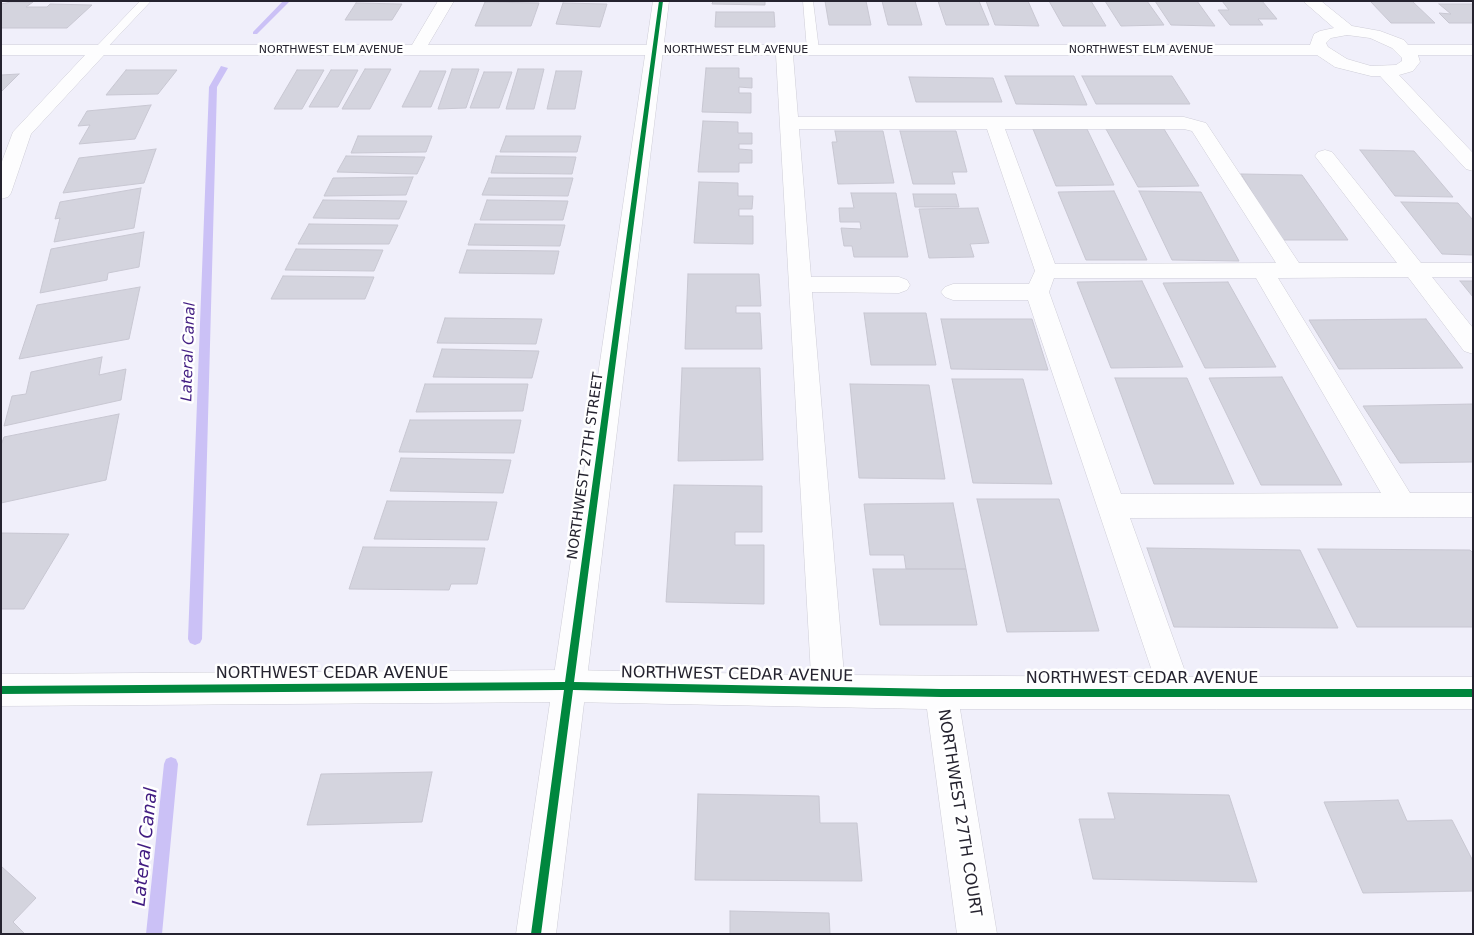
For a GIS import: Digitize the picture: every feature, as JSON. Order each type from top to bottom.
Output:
[{"type":"street","points":[[417,50],[446,1]]},
{"type":"street","name":"NORTHWEST 27TH STREET","points":[[536,934],[661,1]]},
{"type":"street","points":[[1311,1],[1347,30]]},
{"type":"street","points":[[1407,50],[1411,57],[1411,62],[1407,67],[1386,72],[1363,69],[1341,63],[1321,50],[1318,43],[1320,38],[1326,34],[1347,30],[1374,34],[1407,50],[1473,50]]},
{"type":"street","name":"NORTHWEST ELM AVENUE","points":[[1,50],[1321,50]]},
{"type":"street","points":[[1,193],[22,132],[99,50]]},
{"type":"street","points":[[784,50],[830,691]]},
{"type":"street","points":[[1386,72],[1473,165]]},
{"type":"street","points":[[789,123],[1184,123],[1199,128],[1292,270]]},
{"type":"street","points":[[994,123],[1111,506],[1176,693]]},
{"type":"street","points":[[1325,156],[1473,345]]},
{"type":"street","points":[[953,292],[1042,281],[1262,271],[1473,270]]},
{"type":"street","points":[[1262,271],[1403,506]]},
{"type":"street","points":[[801,284],[899,285]]},
{"type":"street","points":[[1111,506],[1473,505]]},
{"type":"street","name":"NORTHWEST CEDAR AVENUE","points":[[1,690],[569,686],[940,693],[1473,693]]},
{"type":"street","name":"NORTHWEST 27TH COURT","points":[[940,693],[978,934]]},
{"type":"lane","points":[[99,50],[146,1]]},
{"type":"lane","points":[[808,1],[813,50]]},
{"type":"building","points":[[713,1],[765,1],[765,5],[712,4]]},
{"type":"building","points":[[825,1],[866,1],[871,25],[829,25]]},
{"type":"building","points":[[882,1],[915,1],[922,25],[888,25]]},
{"type":"building","points":[[938,1],[979,1],[989,25],[946,25]]},
{"type":"building","points":[[986,1],[1028,1],[1039,26],[995,25]]},
{"type":"building","points":[[1049,1],[1091,1],[1106,26],[1063,26]]},
{"type":"building","points":[[1105,1],[1147,1],[1164,25],[1121,26]]},
{"type":"building","points":[[1155,1],[1197,1],[1215,26],[1171,25]]},
{"type":"building","points":[[1222,1],[1262,1],[1277,19],[1258,19],[1263,25],[1230,25],[1218,10],[1229,10]]},
{"type":"building","points":[[1370,1],[1412,1],[1435,23],[1391,23]]},
{"type":"building","points":[[33,2],[26,7],[47,7],[50,4],[92,5],[67,28],[1,28],[1,4]]},
{"type":"building","points":[[485,2],[539,3],[531,26],[475,26]]},
{"type":"building","points":[[356,3],[402,4],[392,20],[345,20]]},
{"type":"building","points":[[563,3],[607,4],[600,27],[556,24]]},
{"type":"building","points":[[1439,4],[1473,4],[1473,23],[1449,23],[1439,13],[1451,14]]},
{"type":"building","points":[[716,12],[774,12],[775,27],[715,27]]},
{"type":"building","points":[[706,68],[739,68],[739,78],[752,78],[752,88],[739,87],[739,93],[751,93],[751,113],[702,112]]},
{"type":"building","points":[[365,69],[391,69],[370,109],[342,109]]},
{"type":"building","points":[[452,69],[479,69],[466,108],[438,109]]},
{"type":"building","points":[[518,69],[544,69],[534,109],[506,109]]},
{"type":"building","points":[[126,70],[177,70],[158,94],[106,95]]},
{"type":"building","points":[[297,70],[324,70],[302,109],[274,109]]},
{"type":"building","points":[[331,70],[358,70],[338,107],[309,107]]},
{"type":"building","points":[[420,71],[446,71],[431,107],[402,107]]},
{"type":"building","points":[[556,71],[582,71],[575,109],[547,109]]},
{"type":"building","points":[[484,72],[512,72],[499,108],[470,108]]},
{"type":"building","points":[[19,74],[1,92],[1,75]]},
{"type":"building","points":[[1005,76],[1074,76],[1087,105],[1016,104]]},
{"type":"building","points":[[1082,76],[1172,76],[1190,104],[1096,104]]},
{"type":"building","points":[[909,77],[993,78],[1002,102],[916,102]]},
{"type":"building","points":[[151,105],[135,139],[79,144],[90,125],[78,126],[87,111]]},
{"type":"building","points":[[703,121],[738,122],[738,133],[752,133],[752,144],[739,144],[739,149],[752,150],[752,163],[739,163],[739,172],[698,172]]},
{"type":"building","points":[[1033,129],[1087,129],[1114,185],[1056,186]]},
{"type":"building","points":[[1106,129],[1164,129],[1199,186],[1138,187]]},
{"type":"building","points":[[835,131],[883,131],[894,183],[838,184],[832,142],[837,142]]},
{"type":"building","points":[[900,131],[956,131],[967,172],[952,172],[955,184],[913,184]]},
{"type":"building","points":[[358,136],[432,136],[426,152],[351,153]]},
{"type":"building","points":[[506,136],[581,136],[577,152],[500,152]]},
{"type":"building","points":[[156,149],[144,183],[63,193],[79,158]]},
{"type":"building","points":[[1360,150],[1414,151],[1453,197],[1395,196]]},
{"type":"building","points":[[346,156],[425,157],[417,174],[337,172]]},
{"type":"building","points":[[496,156],[576,157],[572,174],[491,173]]},
{"type":"building","points":[[1241,174],[1302,175],[1348,240],[1281,240]]},
{"type":"building","points":[[413,177],[406,195],[324,196],[333,178]]},
{"type":"building","points":[[489,178],[573,178],[568,196],[482,195]]},
{"type":"building","points":[[699,182],[738,183],[738,196],[753,196],[752,209],[739,209],[739,216],[753,216],[753,244],[694,243]]},
{"type":"building","points":[[141,188],[134,228],[54,242],[60,218],[55,219],[60,202]]},
{"type":"building","points":[[1114,191],[1147,260],[1086,260],[1058,192]]},
{"type":"building","points":[[1139,191],[1201,192],[1239,261],[1172,260]]},
{"type":"building","points":[[851,193],[896,193],[908,257],[854,257],[852,246],[844,246],[841,228],[861,229],[860,222],[840,222],[839,208],[854,208]]},
{"type":"building","points":[[913,194],[956,194],[959,207],[915,207]]},
{"type":"building","points":[[323,200],[407,201],[399,219],[313,218]]},
{"type":"building","points":[[487,200],[568,201],[563,220],[480,220]]},
{"type":"building","points":[[1401,202],[1458,203],[1473,220],[1473,255],[1442,254]]},
{"type":"building","points":[[978,208],[989,243],[970,244],[974,257],[929,258],[919,209]]},
{"type":"building","points":[[309,224],[398,225],[389,244],[298,244]]},
{"type":"building","points":[[475,224],[565,225],[560,246],[468,245]]},
{"type":"building","points":[[144,232],[139,267],[108,273],[107,280],[40,293],[51,249]]},
{"type":"building","points":[[296,249],[383,250],[374,271],[285,270]]},
{"type":"building","points":[[467,250],[559,251],[554,274],[459,273]]},
{"type":"building","points":[[688,274],[759,274],[761,306],[736,306],[736,313],[760,313],[762,349],[685,349]]},
{"type":"building","points":[[283,276],[374,277],[365,299],[271,299]]},
{"type":"building","points":[[1142,281],[1183,367],[1111,368],[1077,282]]},
{"type":"building","points":[[1460,281],[1473,281],[1473,297]]},
{"type":"building","points":[[1228,282],[1276,367],[1205,368],[1163,283]]},
{"type":"building","points":[[140,287],[129,339],[19,359],[37,305]]},
{"type":"building","points":[[864,313],[926,313],[936,365],[871,365]]},
{"type":"building","points":[[445,318],[542,319],[536,344],[437,343]]},
{"type":"building","points":[[941,319],[1032,319],[1048,370],[951,369]]},
{"type":"building","points":[[1426,319],[1463,368],[1339,369],[1309,320]]},
{"type":"building","points":[[442,349],[539,351],[532,378],[433,377]]},
{"type":"building","points":[[102,357],[99,375],[126,369],[121,400],[4,426],[12,396],[26,394],[31,372]]},
{"type":"building","points":[[682,368],[760,368],[763,460],[678,461]]},
{"type":"building","points":[[1282,377],[1342,485],[1261,485],[1209,378]]},
{"type":"building","points":[[1115,378],[1187,378],[1234,484],[1154,484]]},
{"type":"building","points":[[952,379],[1023,379],[1052,484],[973,483]]},
{"type":"building","points":[[425,384],[528,384],[523,411],[416,412]]},
{"type":"building","points":[[850,384],[929,385],[945,479],[859,478]]},
{"type":"building","points":[[1473,404],[1473,462],[1400,463],[1363,406]]},
{"type":"building","points":[[119,414],[106,480],[1,503],[1,445],[4,437]]},
{"type":"building","points":[[410,420],[521,420],[514,453],[399,452]]},
{"type":"building","points":[[401,458],[511,460],[503,493],[390,491]]},
{"type":"building","points":[[674,485],[762,486],[762,532],[735,532],[735,545],[764,545],[764,604],[666,602]]},
{"type":"building","points":[[977,499],[1059,499],[1099,631],[1007,632]]},
{"type":"building","points":[[387,501],[497,502],[488,540],[374,539]]},
{"type":"building","points":[[953,503],[966,569],[906,569],[904,555],[870,555],[864,504]]},
{"type":"building","points":[[1,533],[69,534],[24,609],[1,609]]},
{"type":"building","points":[[363,547],[485,548],[477,584],[451,584],[449,590],[349,589]]},
{"type":"building","points":[[1147,548],[1300,550],[1338,628],[1174,627]]},
{"type":"building","points":[[1318,549],[1470,550],[1473,553],[1473,627],[1357,627]]},
{"type":"building","points":[[873,569],[966,569],[977,625],[880,625]]},
{"type":"building","points":[[432,772],[422,822],[307,825],[321,774]]},
{"type":"building","points":[[1108,793],[1229,795],[1257,882],[1093,879],[1079,819],[1115,819]]},
{"type":"building","points":[[698,794],[819,796],[820,823],[857,823],[862,881],[695,880]]},
{"type":"building","points":[[1398,800],[1407,821],[1452,820],[1473,861],[1473,891],[1363,893],[1324,802]]},
{"type":"building","points":[[1,866],[36,898],[13,922],[25,934],[1,934]]},
{"type":"building","points":[[730,911],[829,913],[830,934],[730,934]]},
{"type":"waterway","name":"Lateral Canal","points":[[255,33],[287,1]]},
{"type":"waterway","name":"Lateral Canal","points":[[195,639],[213,87],[224,68]]},
{"type":"waterway","name":"Lateral Canal","points":[[154,934],[171,764]]},
{"type":"cycle path","points":[[536,934],[661,1]]},
{"type":"cycle path","points":[[1,690],[569,686],[941,693],[1473,693]]}]
